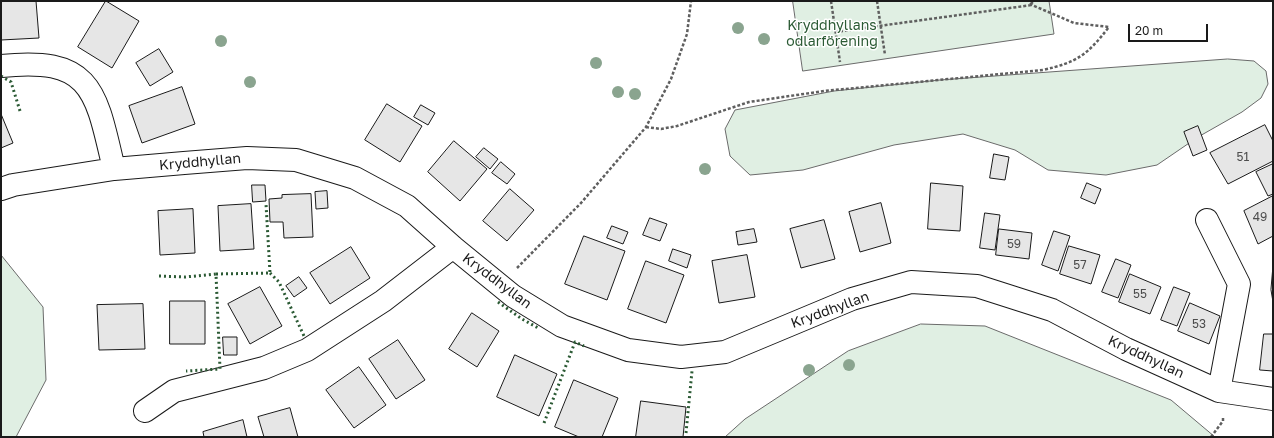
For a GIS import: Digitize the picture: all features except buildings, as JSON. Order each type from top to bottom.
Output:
[{"type":"street","points":[[1,66],[27,63],[51,65],[79,77],[92,91],[101,115],[114,169]]},
{"type":"street","name":"Kryddhyllan","points":[[1,189],[13,185],[114,169],[247,158],[296,160],[355,178],[407,206],[453,247],[514,296],[562,326],[628,350],[680,357],[725,352],[852,300],[911,282],[977,286],[1052,310],[1126,349],[1219,391],[1273,399]]},
{"type":"street","points":[[1207,220],[1239,284],[1219,391]]},
{"type":"street","name":"Kryddhyllan","points":[[145,411],[174,391],[264,368],[307,350],[383,300],[453,247]]},
{"type":"path","points":[[500,285],[581,203],[646,127],[671,79],[687,34],[691,1]]},
{"type":"path","points":[[831,1],[840,62]]},
{"type":"path","points":[[877,1],[885,55]]},
{"type":"path","points":[[646,127],[661,129],[677,126],[749,102],[824,91],[1043,70],[1075,62],[1087,53],[1109,27],[1074,23],[1031,2],[835,32]]},
{"type":"green space","name":"Kryddhyllans odlarförening","points":[[793,1],[1049,1],[1054,34],[803,71]]},
{"type":"green space","points":[[1228,59],[1254,61],[1266,71],[1268,84],[1261,98],[1242,112],[1198,137],[1157,165],[1106,175],[1048,170],[1015,150],[963,134],[894,145],[803,170],[750,175],[730,156],[725,129],[735,110],[834,91],[940,80]]},
{"type":"green space","points":[[1,255],[43,307],[46,380],[16,437],[1,437]]},
{"type":"green space","points":[[921,324],[985,326],[1171,400],[1215,437],[725,437],[745,419],[848,351]]},
{"type":"hedge","points":[[1,76],[11,82],[20,111]]},
{"type":"hedge","points":[[216,274],[270,273],[266,204]]},
{"type":"hedge","points":[[270,273],[279,282],[304,336]]},
{"type":"hedge","points":[[159,276],[185,277],[216,274],[220,369],[186,371]]},
{"type":"hedge","points":[[498,302],[522,319],[540,329]]},
{"type":"hedge","points":[[544,423],[575,342],[584,346]]},
{"type":"hedge","points":[[686,433],[692,371]]}]
